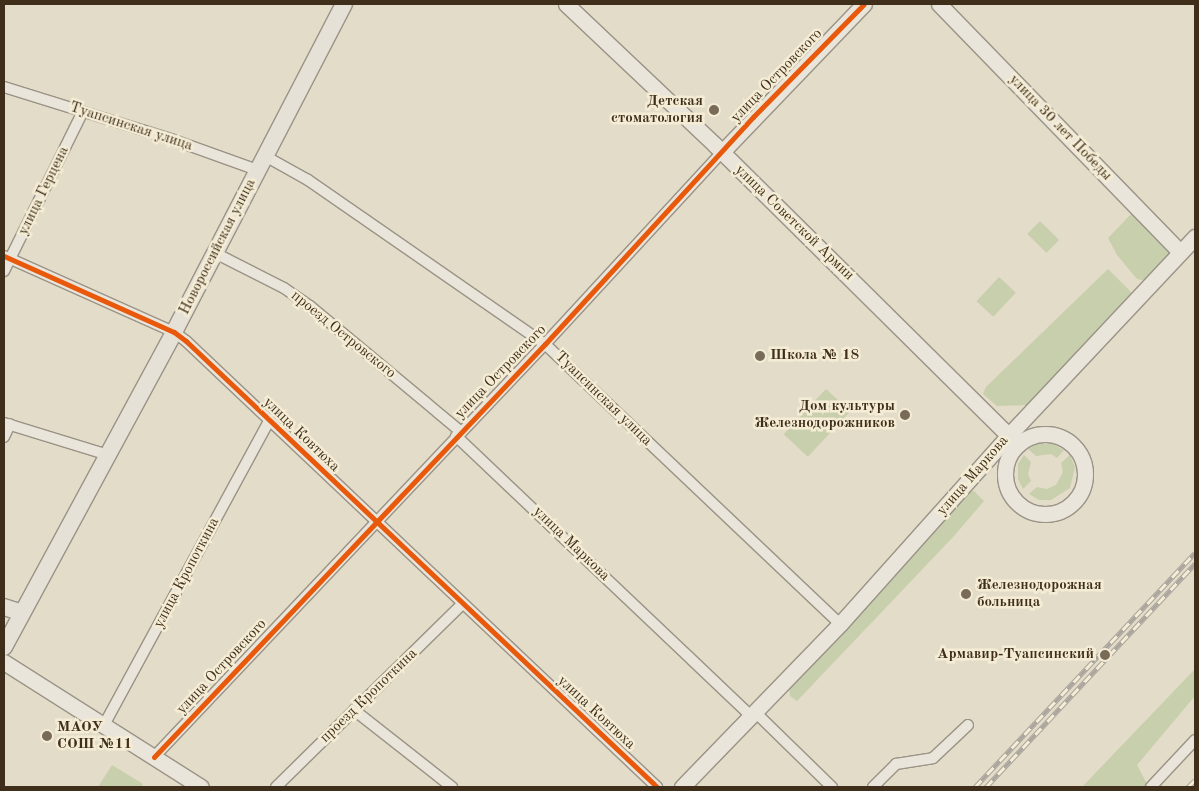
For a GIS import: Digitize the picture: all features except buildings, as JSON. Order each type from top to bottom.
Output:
[{"type":"main road","name":"Новороссийская улица","points":[[4,647],[174,332],[344,4]]},
{"type":"main road","name":"улица Советской Армии","points":[[566,4],[722,152],[1014,440]]},
{"type":"main road","name":"улица Островского","points":[[722,152],[864,4]]},
{"type":"main road","name":"улица 30 лет Победы","points":[[939,4],[1180,252]]},
{"type":"main road","name":"улица Маркова","points":[[682,787],[1014,440],[1180,252],[1194,239]]},
{"type":"main road","points":[[1040,434],[1052,435],[1074,446],[1085,468],[1083,486],[1074,502],[1052,513],[1027,509],[1017,502],[1009,488],[1006,473],[1014,440],[1040,434]]},
{"type":"main road","points":[[4,607],[22,613]]},
{"type":"main road","points":[[4,662],[201,787]]},
{"type":"street","name":"Туапсинская улица","points":[[4,87],[261,163],[308,180],[546,344],[840,624]]},
{"type":"street","name":"улица Герцена","points":[[4,271],[7,257],[83,111]]},
{"type":"street","name":"улица Островского","points":[[154,757],[374,522],[546,344],[722,152]]},
{"type":"street","name":"проезд Островского","points":[[215,253],[284,288],[310,306],[459,434]]},
{"type":"street","name":"улица Ковтюха","points":[[7,257],[174,332],[657,787]]},
{"type":"street","name":"улица Кропоткина","points":[[104,725],[269,421]]},
{"type":"street","points":[[4,437],[7,423],[108,455]]},
{"type":"street","name":"улица Маркова","points":[[459,434],[752,713]]},
{"type":"street","name":"проезд Кропоткина","points":[[276,787],[462,604]]},
{"type":"street","points":[[354,710],[452,787]]},
{"type":"street","points":[[752,713],[832,787]]},
{"type":"street","points":[[873,787],[896,764],[933,758],[968,725]]},
{"type":"street","points":[[1152,787],[1195,740]]},
{"type":"green space","points":[[1133,212],[1170,248],[1171,257],[1147,281],[1137,279],[1117,255],[1108,238]]},
{"type":"green space","points":[[1040,221],[1059,240],[1046,253],[1027,234]]},
{"type":"green space","points":[[1108,269],[1133,294],[1028,405],[997,406],[983,394],[986,387]]},
{"type":"green space","points":[[999,277],[1016,293],[993,317],[976,301]]},
{"type":"green space","points":[[826,389],[850,412],[808,457],[784,434]]},
{"type":"green space","points":[[1037,444],[1053,444],[1064,450],[1057,458],[1051,454],[1036,456],[1028,449]]},
{"type":"green space","points":[[1024,455],[1031,462],[1028,474],[1031,481],[1023,489],[1018,479],[1018,464]]},
{"type":"green space","points":[[1070,455],[1075,467],[1070,488],[1051,500],[1039,500],[1029,494],[1037,487],[1047,489],[1056,485],[1063,472],[1061,463]]},
{"type":"green space","points":[[974,491],[984,501],[954,536],[797,701],[790,696],[789,688],[967,492]]},
{"type":"green space","points":[[1195,669],[1195,696],[1137,765],[1147,784],[1144,787],[1082,787]]},
{"type":"green space","points":[[112,765],[143,784],[141,787],[98,787]]},
{"type":"railway","points":[[975,787],[1195,553]]},
{"type":"railway","points":[[986,787],[1195,564]]},
{"type":"railway","points":[[1188,787],[1195,780]]},
{"type":"cycle path","points":[[154,757],[545,344],[753,117],[864,4]]},
{"type":"cycle path","points":[[4,256],[174,332],[186,341],[657,787]]},
{"type":"place","name":"Детская стоматология","points":[[714,110]]},
{"type":"place","name":"Школа № 18","points":[[760,356]]},
{"type":"place","name":"Дом культуры Железнодорожников","points":[[905,415]]},
{"type":"place","name":"Железнодорожная больница","points":[[966,594]]},
{"type":"place","name":"Армавир-Туапсинский","points":[[1105,655]]},
{"type":"place","name":"МАОУ СОШ №11","points":[[47,736]]}]
